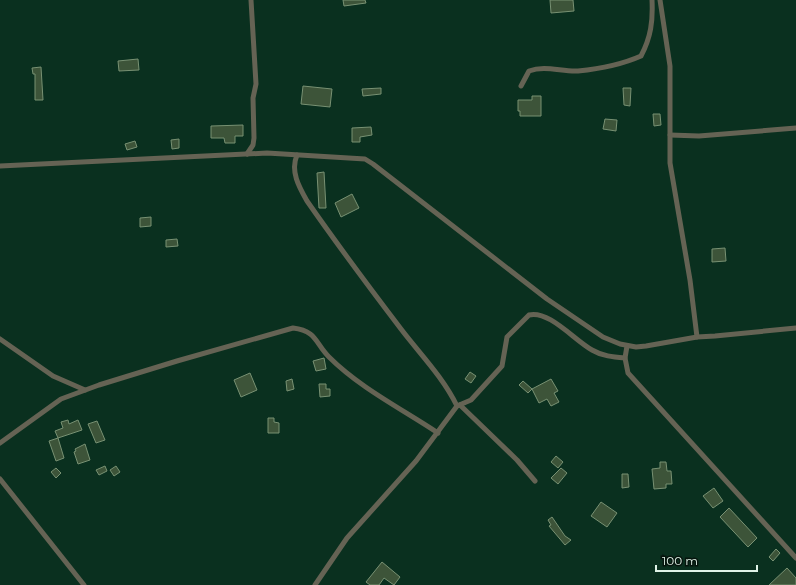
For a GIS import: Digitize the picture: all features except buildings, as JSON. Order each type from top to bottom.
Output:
[{"type":"street","points":[[247,154],[253,145],[254,138],[253,98],[256,84],[251,0]]},
{"type":"street","points":[[522,86],[529,71],[536,68],[578,71],[622,62],[641,56],[650,38],[652,0]]},
{"type":"street","points":[[660,0],[670,66],[672,182],[690,280],[697,336]]},
{"type":"street","points":[[670,135],[699,136],[796,128]]},
{"type":"street","points":[[0,166],[247,154],[297,155],[369,161],[547,299],[603,337],[627,346],[646,346],[697,336],[715,336],[796,328]]},
{"type":"street","points":[[297,155],[294,169],[298,183],[307,201],[401,329],[440,378],[458,405],[517,460],[535,481]]},
{"type":"street","points":[[315,585],[347,538],[412,466],[458,405],[471,400],[502,366],[506,337],[529,315],[543,315],[593,351],[603,355],[625,358]]},
{"type":"street","points":[[0,443],[54,403],[85,390],[177,361],[263,337],[288,328],[305,330],[319,343],[328,356],[352,376],[438,433]]},
{"type":"street","points":[[0,339],[53,376],[85,390]]},
{"type":"street","points":[[627,346],[625,358],[628,373],[796,558]]},
{"type":"street","points":[[0,479],[84,585]]}]
